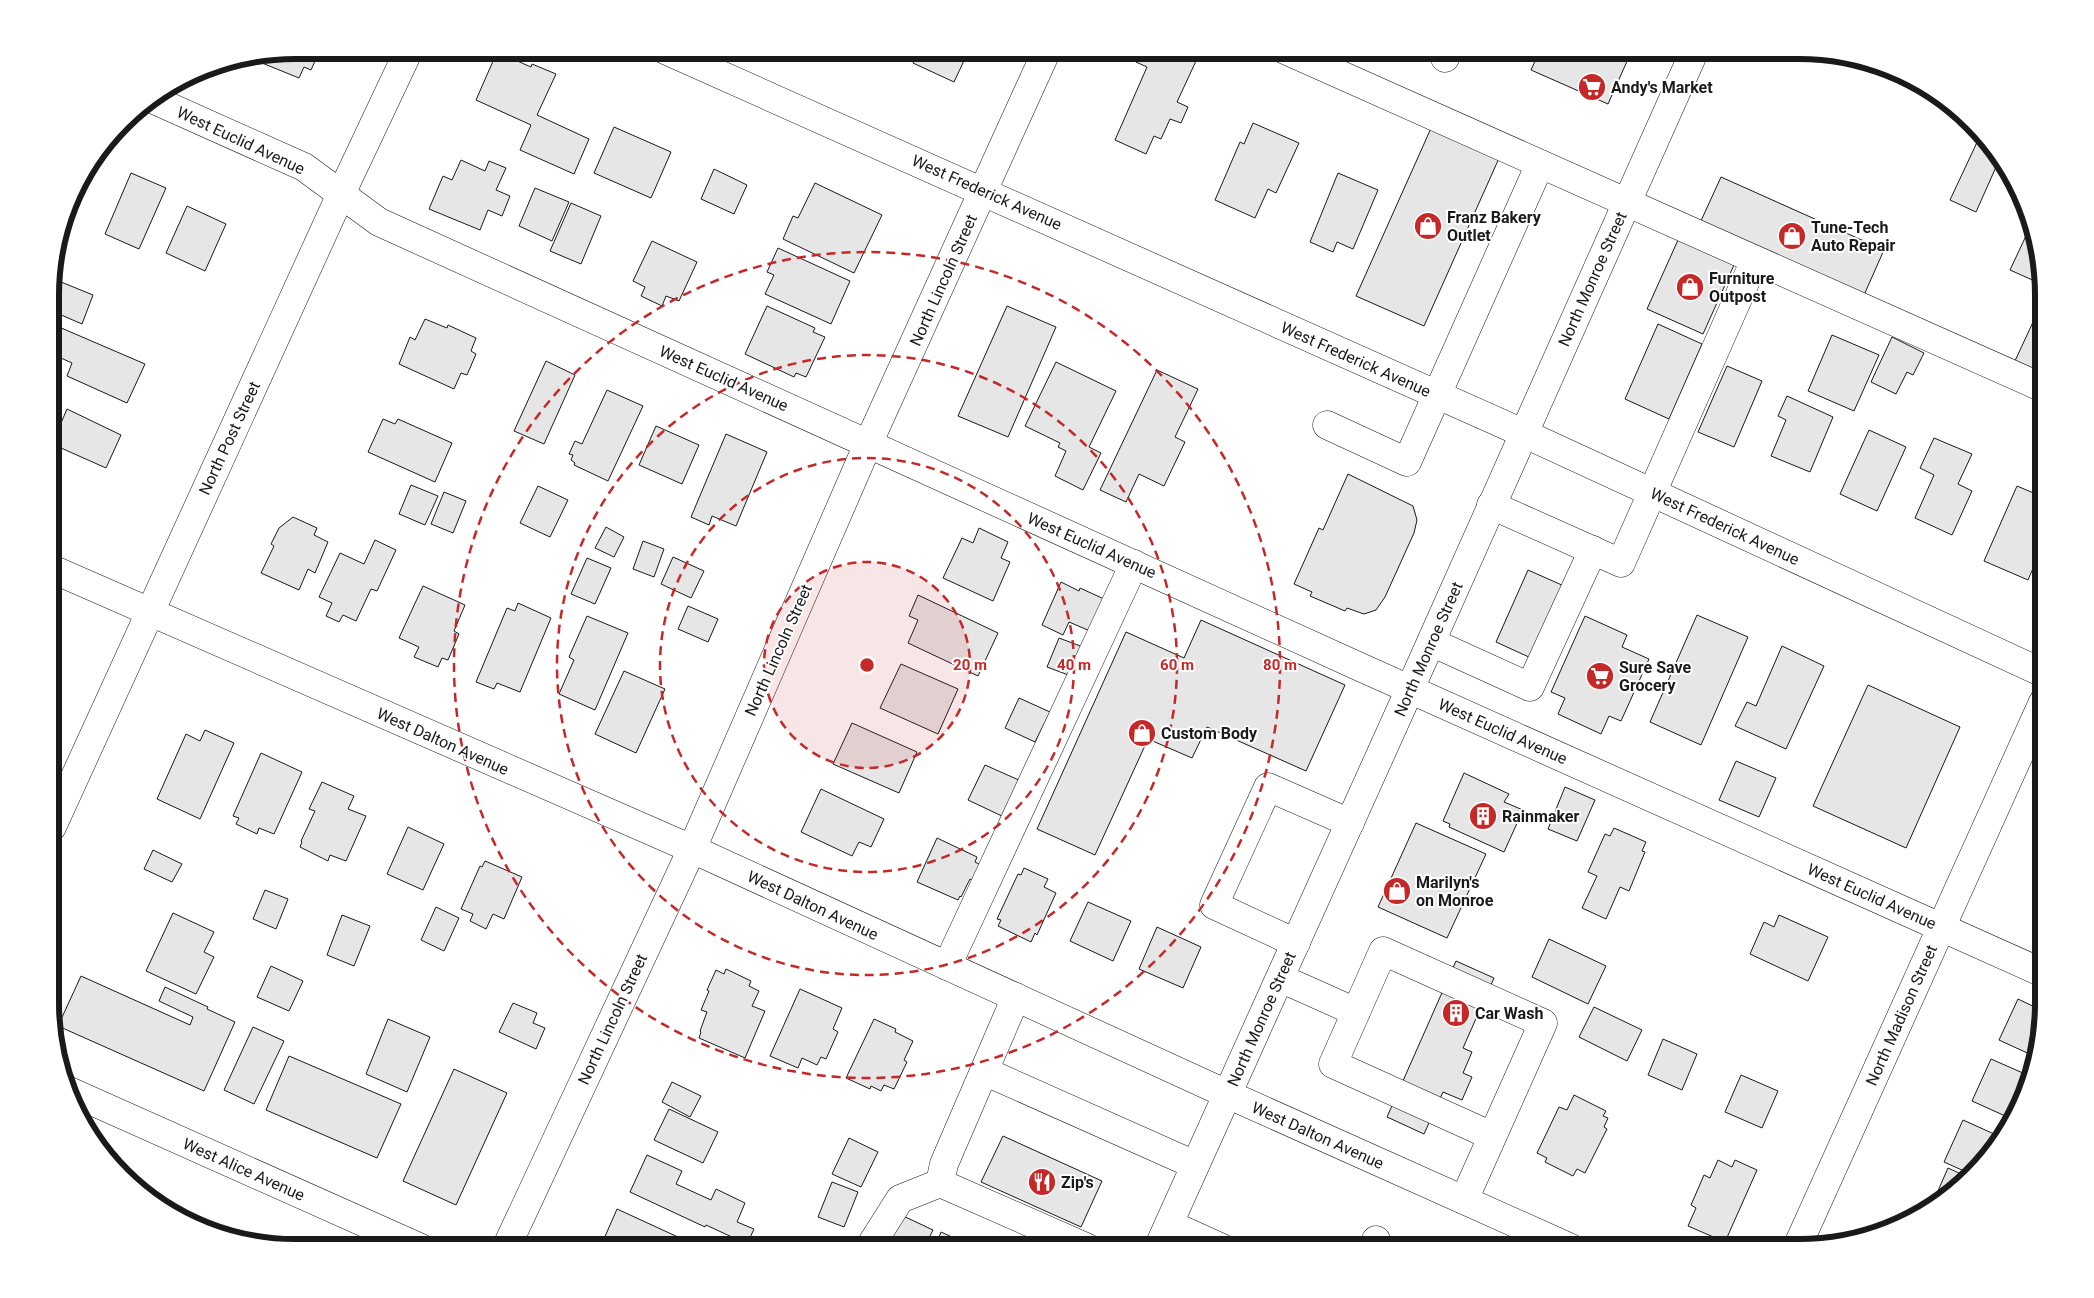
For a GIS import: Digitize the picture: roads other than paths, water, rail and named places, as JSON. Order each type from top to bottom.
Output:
[{"type":"street","name":"North Post Street","points":[[59,811],[341,194],[405,59]]},
{"type":"street","name":"West Frederick Avenue","points":[[686,59],[1437,395],[2035,669]]},
{"type":"street","name":"North Lincoln Street","points":[[510,1239],[692,849],[868,444],[1043,59]]},
{"type":"street","points":[[1305,59],[2035,384]]},
{"type":"street","name":"North Monroe Street","points":[[1163,1236],[1350,823],[1691,59]]},
{"type":"street","name":"West Euclid Avenue","points":[[159,102],[304,167],[379,222],[1410,689],[2035,969]]},
{"type":"street","points":[[1327,425],[1407,462],[1540,164]]},
{"type":"street","points":[[1491,506],[1621,562],[1755,260]]},
{"type":"street","points":[[1431,642],[1530,687],[1593,550]]},
{"type":"street","points":[[947,966],[1134,564]]},
{"type":"street","name":"West Dalton Avenue","points":[[59,572],[692,849],[1227,1094],[1551,1239]]},
{"type":"street","name":"North Madison Street","points":[[1801,1239],[2035,722]]},
{"type":"street","points":[[1296,943],[1214,905],[1268,786],[1350,823]]},
{"type":"street","points":[[1464,1200],[1543,1023],[1383,951],[1332,1064],[1492,1136]]},
{"type":"street","points":[[1280,978],[1356,1012]]},
{"type":"street","points":[[940,1183],[944,1164],[1016,997]]},
{"type":"street","points":[[984,1072],[1195,1165]]},
{"type":"street","name":"West Alice Avenue","points":[[77,1095],[400,1239]]},
{"type":"street","points":[[875,1239],[900,1199],[940,1183],[1068,1239]]},
{"type":"street","points":[[1163,1236],[1178,1239]]},
{"type":"place","name":"Andy's Market","points":[[1592,87]]},
{"type":"place","name":"Franz Bakery Outlet","points":[[1428,226]]},
{"type":"place","name":"Tune-Tech Auto Repair","points":[[1792,236]]},
{"type":"place","name":"Furniture Outpost","points":[[1690,287]]},
{"type":"place","name":"Sure Save Grocery","points":[[1600,676]]},
{"type":"place","name":"Custom Body","points":[[1142,733]]},
{"type":"place","name":"Rainmaker","points":[[1483,816]]},
{"type":"place","name":"Marilyn's on Monroe","points":[[1397,891]]},
{"type":"place","name":"Car Wash","points":[[1456,1013]]},
{"type":"place","name":"Zip's","points":[[1042,1182]]}]
